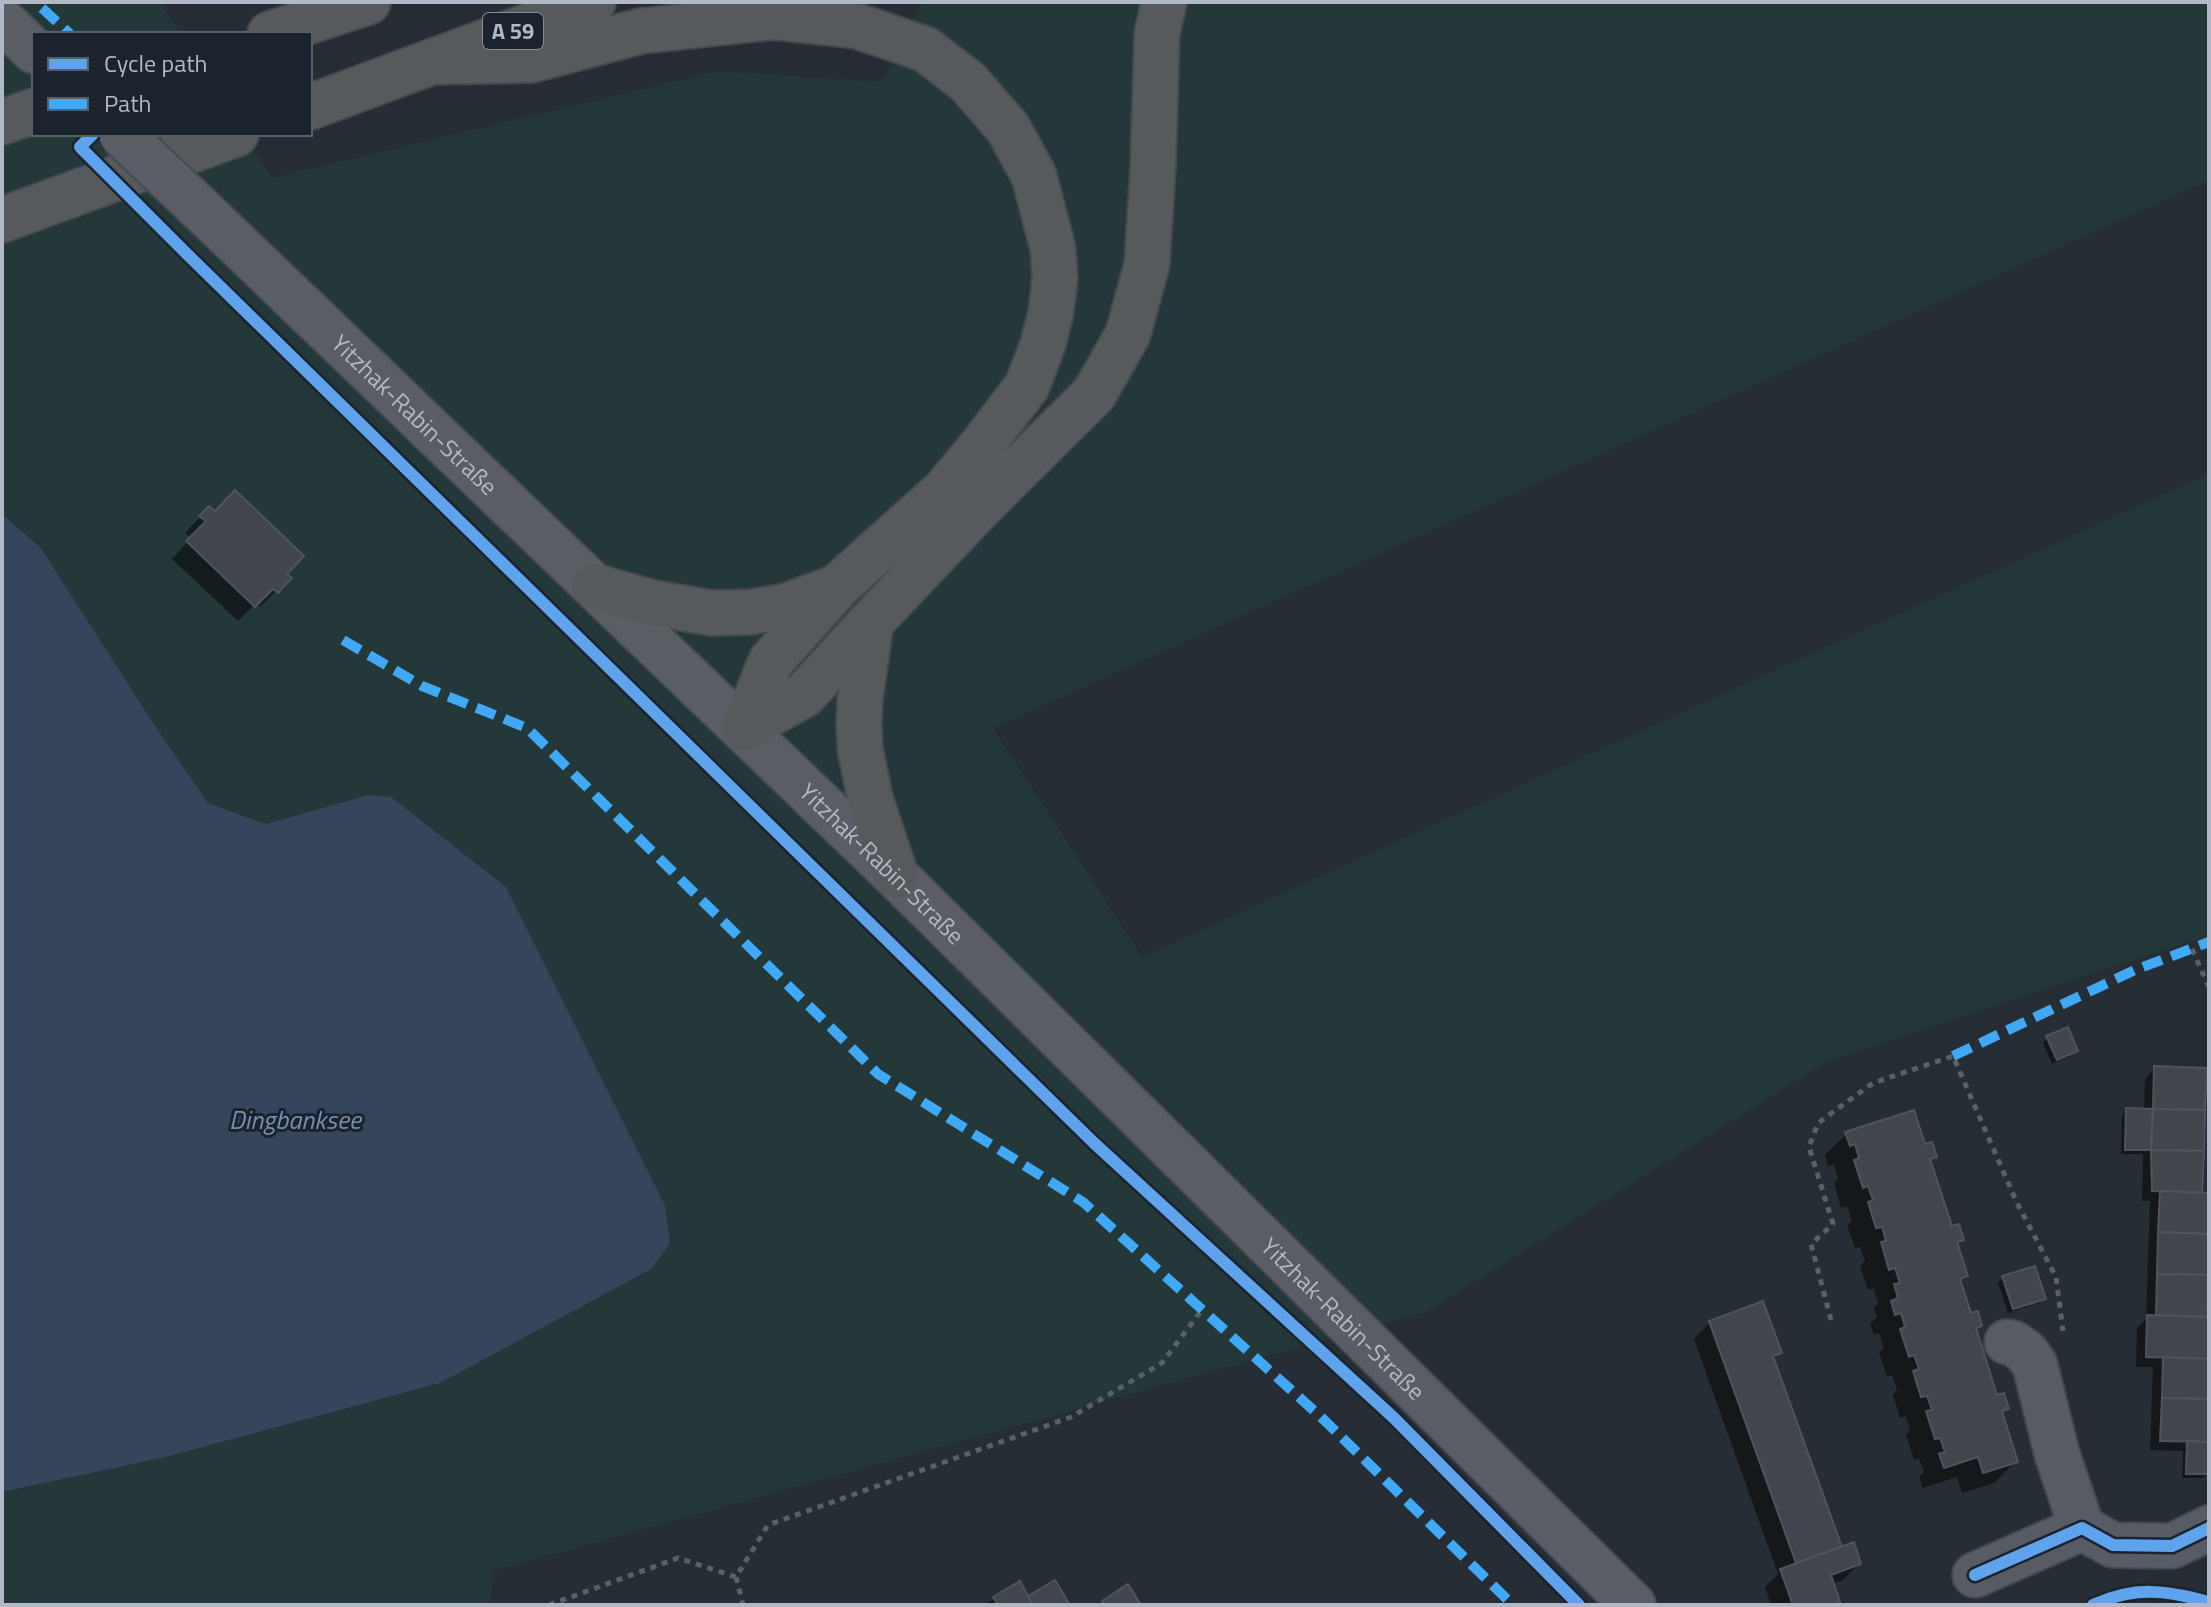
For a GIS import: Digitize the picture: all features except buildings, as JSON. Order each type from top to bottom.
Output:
[{"type":"highway","points":[[276,32],[368,2]]},
{"type":"highway","name":"A 59","points":[[312,106],[593,2]]},
{"type":"highway","points":[[744,728],[804,695],[983,504],[1094,394],[1128,334],[1147,264],[1157,34],[1164,2]]},
{"type":"highway","points":[[433,62],[531,60],[641,31],[773,17],[857,26],[925,49],[968,82],[1008,128],[1034,176],[1053,249],[1055,278],[1043,344],[1027,386],[945,490],[837,587],[771,661],[744,728]]},
{"type":"highway","points":[[2,122],[32,112]]},
{"type":"highway","points":[[2,220],[231,136]]},
{"type":"highway","points":[[594,586],[653,603],[712,613],[751,612],[786,606],[837,587]]},
{"type":"highway","points":[[871,622],[860,700],[860,748],[870,798],[896,876]]},
{"type":"main road","points":[[2,20],[32,49]]},
{"type":"main road","name":"Yitzhak-Rabin-Straße","points":[[123,136],[744,728],[1633,1605]]},
{"type":"street","points":[[2007,1342],[2026,1352],[2035,1365],[2057,1454],[2082,1528],[2113,1545],[2172,1546],[2209,1528]]},
{"type":"street","points":[[1975,1575],[2082,1528]]},
{"type":"path","points":[[2192,949],[2209,987]]},
{"type":"path","points":[[1831,1320],[1811,1244],[1833,1224],[1809,1147],[1818,1123],[1873,1083],[1953,1056],[2016,1201],[2056,1277],[2065,1339]]},
{"type":"path","points":[[743,1605],[736,1577],[768,1525],[1071,1417],[1162,1363],[1201,1311]]},
{"type":"path","points":[[549,1605],[678,1558],[736,1577]]},
{"type":"shaded area","points":[[2,2],[160,2],[179,32],[32,32],[32,136],[244,136],[272,178],[719,71],[882,82],[923,2],[2209,2],[2209,180],[993,728],[1142,957],[2209,474],[2209,935],[1826,1062],[1426,1312],[493,1571],[490,1605],[2,1605],[2,1492],[166,1457],[440,1383],[670,1243],[665,1204],[506,887],[369,796],[266,824],[208,803],[41,549],[2,514]]},
{"type":"water","name":"Dingbanksee","points":[[2,514],[41,548],[208,803],[266,824],[369,795],[391,797],[506,887],[665,1205],[670,1244],[651,1269],[440,1383],[166,1457],[2,1492]]},
{"type":"marked path","points":[[42,8],[68,32]]},
{"type":"marked path","points":[[343,640],[422,686],[527,728],[878,1074],[1083,1202],[1321,1417],[1513,1605]]},
{"type":"marked path","points":[[1953,1056],[2135,970],[2209,942]]},
{"type":"cycle path","points":[[91,136],[80,147],[188,255],[1094,1143],[1394,1418],[1579,1605]]},
{"type":"cycle path","points":[[1975,1575],[2082,1528],[2113,1545],[2172,1546],[2209,1528]]},
{"type":"cycle path","points":[[2093,1605],[2123,1595],[2150,1592],[2209,1602]]}]
